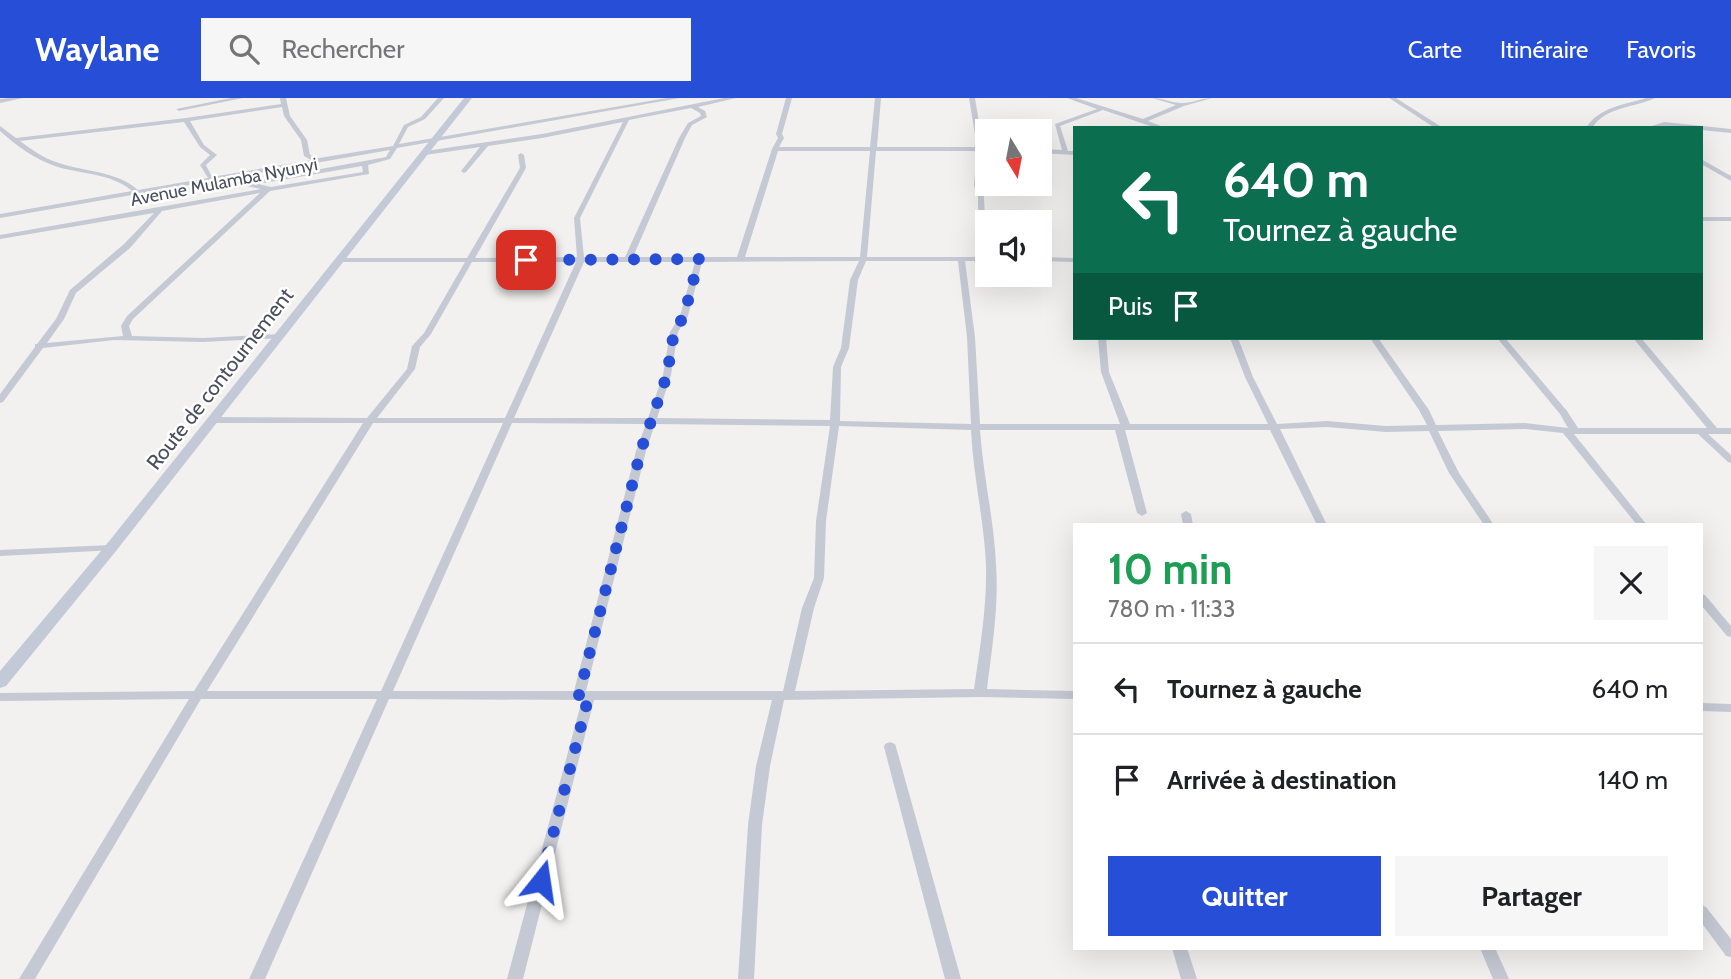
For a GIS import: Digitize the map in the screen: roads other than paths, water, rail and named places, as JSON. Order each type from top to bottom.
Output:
[{"type":"street","points":[[0,101],[20,98]]},
{"type":"street","points":[[174,98],[184,120],[202,146],[214,155],[203,165],[209,176],[269,188]]},
{"type":"street","points":[[178,109],[240,98]]},
{"type":"street","points":[[395,147],[408,124],[423,118],[441,98]]},
{"type":"street","name":"Route de contournement","points":[[0,682],[468,98]]},
{"type":"street","name":"Avenue Mulamba Nyunyi","points":[[0,216],[677,98]]},
{"type":"street","points":[[425,153],[553,134],[733,98]]},
{"type":"street","points":[[740,260],[775,149],[781,138],[789,98]]},
{"type":"street","points":[[746,979],[755,825],[763,766],[819,578],[821,521],[839,379],[837,367],[845,348],[854,280],[863,260],[878,98]]},
{"type":"street","points":[[972,98],[977,119]]},
{"type":"street","points":[[1070,98],[1158,126]]},
{"type":"street","points":[[1155,98],[1182,105]]},
{"type":"street","points":[[1144,121],[1182,105],[1209,98]]},
{"type":"street","points":[[1392,98],[1437,126]]},
{"type":"street","points":[[1590,126],[1593,120],[1607,113],[1652,98]]},
{"type":"street","points":[[15,140],[184,120],[283,101],[290,122],[303,140],[307,156],[349,166]]},
{"type":"street","points":[[657,101],[668,111]]},
{"type":"street","points":[[628,260],[682,138],[690,124],[704,117],[703,112],[692,106]]},
{"type":"street","points":[[620,108],[630,119]]},
{"type":"street","points":[[1066,153],[1056,125],[1104,108]]},
{"type":"street","points":[[257,979],[581,260],[577,218],[630,119]]},
{"type":"street","points":[[545,120],[553,134]]},
{"type":"street","points":[[1656,126],[1683,126]]},
{"type":"street","points":[[0,128],[15,140],[41,149],[90,132]]},
{"type":"street","points":[[1703,128],[1731,131]]},
{"type":"street","points":[[464,171],[486,144]]},
{"type":"street","name":"Avenue Mulamba Nyunyi","points":[[0,237],[159,211],[305,178],[367,173],[364,164],[388,158],[395,147]]},
{"type":"street","points":[[41,149],[44,159],[90,175],[116,180],[137,192]]},
{"type":"street","points":[[775,149],[975,149]]},
{"type":"street","points":[[1052,151],[1073,153]]},
{"type":"street","points":[[349,166],[350,155]]},
{"type":"street","points":[[27,979],[199,693],[370,420],[411,369],[418,343],[427,334],[523,168],[521,155]]},
{"type":"street","points":[[305,178],[307,162]]},
{"type":"street","points":[[1703,162],[1731,178]]},
{"type":"street","points":[[245,184],[305,178],[364,164]]},
{"type":"street","points":[[1722,172],[1731,172]]},
{"type":"street","points":[[128,338],[125,326],[131,318],[269,188]]},
{"type":"street","points":[[0,400],[60,319],[73,292],[127,246],[159,211]]},
{"type":"street","points":[[1703,219],[1731,219]]},
{"type":"street","points":[[515,979],[651,421],[667,375],[674,332],[684,316],[699,259]]},
{"type":"street","points":[[338,260],[975,259]]},
{"type":"street","points":[[1052,259],[1073,260]]},
{"type":"street","points":[[961,260],[971,337],[975,427],[991,578],[980,693]]},
{"type":"street","points":[[38,346],[128,338],[203,340],[279,336]]},
{"type":"street","points":[[1101,340],[1105,372],[1122,426],[1142,513]]},
{"type":"street","points":[[1235,340],[1249,377],[1321,523]]},
{"type":"street","points":[[1375,340],[1424,410],[1454,473],[1488,523]]},
{"type":"street","points":[[1503,340],[1564,413],[1570,430],[1640,523]]},
{"type":"street","points":[[1639,340],[1714,431]]},
{"type":"street","points":[[212,420],[834,422],[975,427],[1274,427],[1327,424],[1432,429],[1525,426],[1570,430],[1731,431]]},
{"type":"street","points":[[1700,431],[1731,460]]},
{"type":"street","points":[[0,553],[110,548]]},
{"type":"street","points":[[1703,600],[1731,633]]},
{"type":"street","points":[[0,697],[199,693],[383,697],[980,693],[1073,695]]},
{"type":"street","points":[[1703,707],[1731,708]]},
{"type":"street","points":[[890,747],[953,979]]},
{"type":"street","points":[[1703,914],[1731,951]]},
{"type":"street","points":[[1179,950],[1189,979]]},
{"type":"street","points":[[1488,950],[1501,979]]}]
